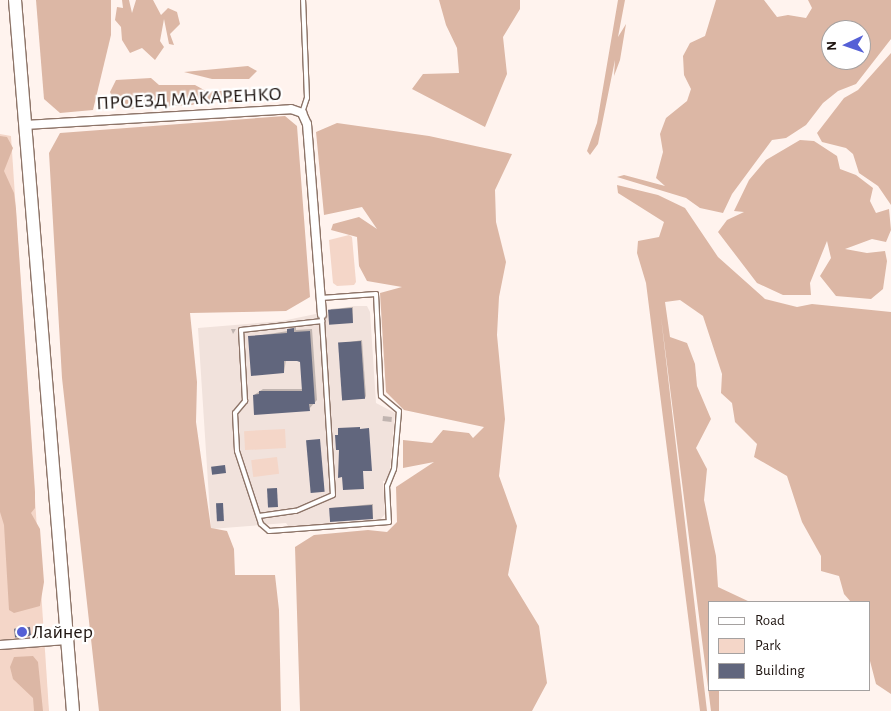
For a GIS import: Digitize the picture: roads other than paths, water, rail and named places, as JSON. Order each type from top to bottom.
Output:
[{"type":"main road","points":[[15,0],[73,711]]},
{"type":"street","name":"ПРОЕЗД МАКАРЕНКО","points":[[25,125],[291,109],[302,113],[307,124],[322,317]]},
{"type":"street","points":[[0,645],[67,640]]},
{"type":"lane","points":[[302,113],[307,98],[303,0]]},
{"type":"lane","points":[[258,516],[296,511],[333,494],[322,317],[241,330],[245,401],[235,413],[237,450],[258,516],[269,531],[282,533],[389,522],[387,486],[394,469],[399,411],[381,396],[376,294],[321,298]]},
{"type":"place","name":"Лайнер","points":[[22,632]]}]
